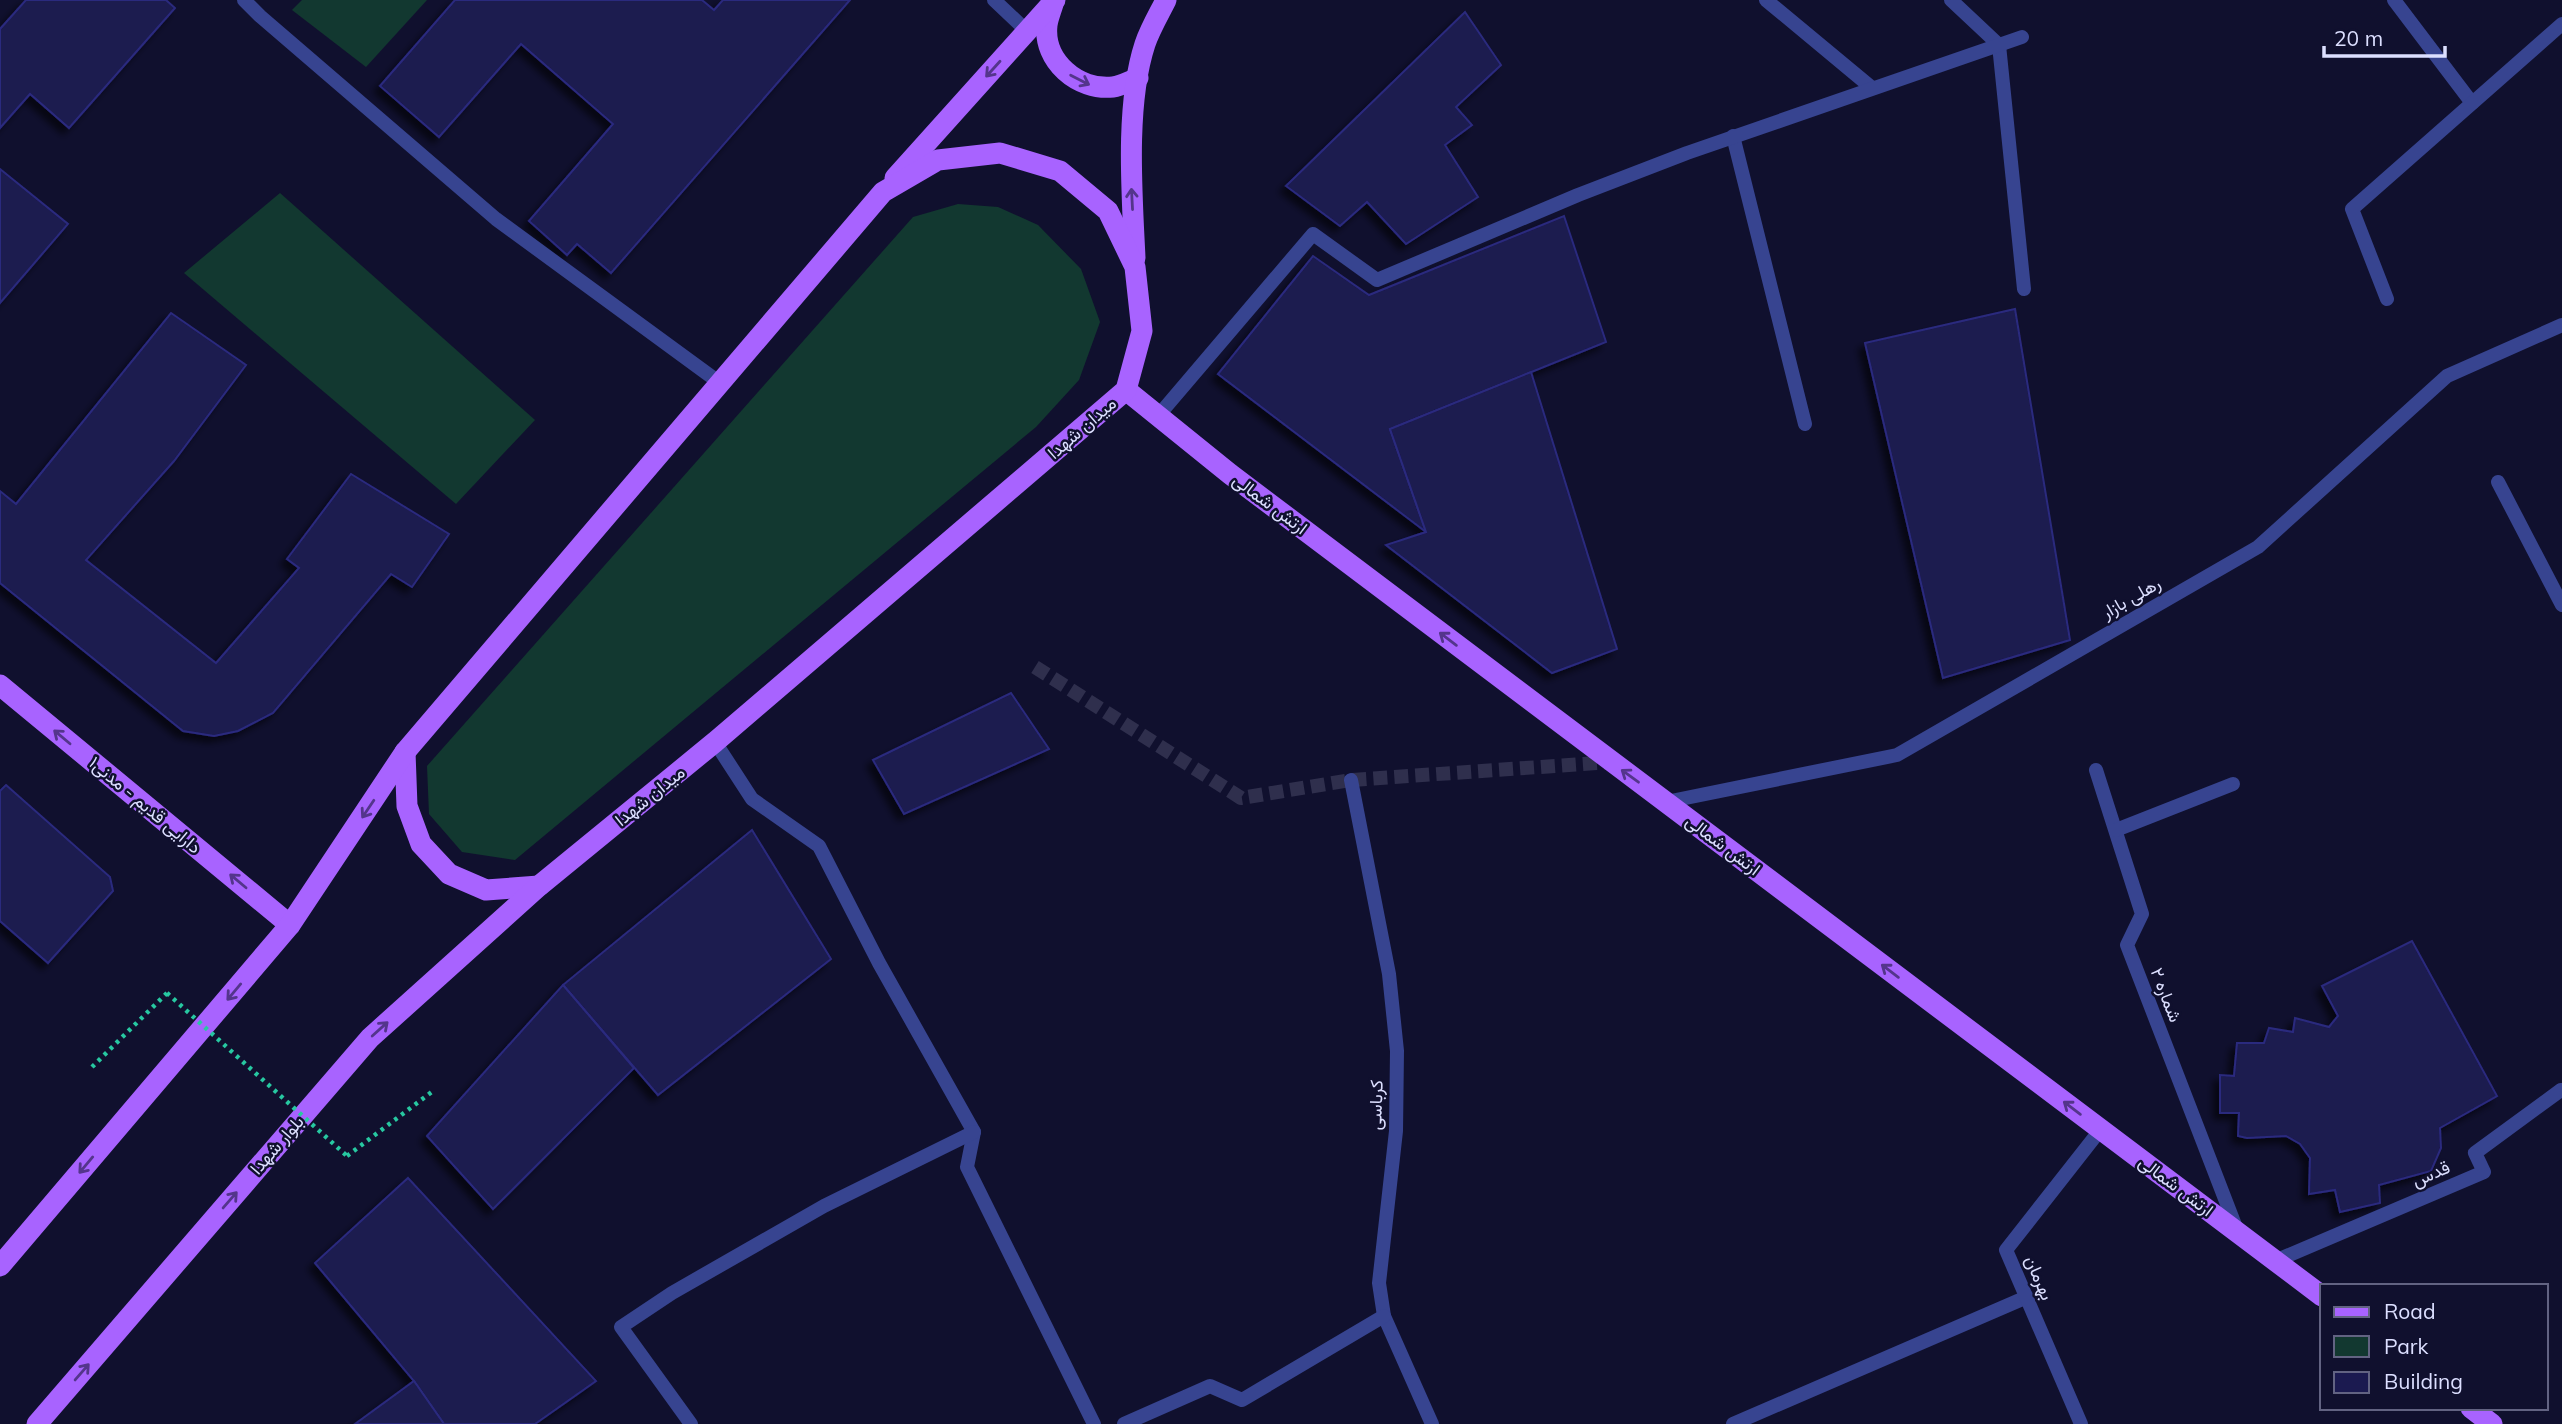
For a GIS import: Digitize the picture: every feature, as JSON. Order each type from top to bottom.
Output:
[{"type":"main road","points":[[1135,267],[1131,177],[1138,78],[1145,44],[1166,0]]},
{"type":"main road","points":[[883,192],[1054,1]]},
{"type":"main road","points":[[1054,1],[1046,27],[1051,52],[1066,73],[1088,86],[1114,87],[1138,78]]},
{"type":"main road","name":"میدان شهدا","points":[[405,752],[883,192],[937,160],[1000,153],[1059,171],[1108,211],[1135,267],[1142,331],[1126,390],[715,742],[539,886]]},
{"type":"main road","name":"ارتش شمالی","points":[[1126,390],[1230,474],[2320,1294]]},
{"type":"main road","name":"دارایی قدیم - مدنی۱","points":[[0,685],[290,925]]},
{"type":"main road","points":[[405,752],[407,806],[421,844],[449,874],[486,890],[539,886]]},
{"type":"main road","points":[[0,1266],[290,925],[405,752]]},
{"type":"main road","name":"بلوار شهدا","points":[[37,1424],[370,1038],[539,886]]},
{"type":"main road","points":[[2474,1410],[2492,1424]]},
{"type":"street","points":[[244,0],[496,219],[720,383]]},
{"type":"street","points":[[994,0],[1027,32]]},
{"type":"street","points":[[1766,0],[1872,88]]},
{"type":"street","points":[[1951,0],[1999,45],[2024,289]]},
{"type":"street","points":[[2395,0],[2472,103]]},
{"type":"street","points":[[2387,299],[2352,209],[2562,24]]},
{"type":"street","points":[[1158,416],[1313,234],[1377,280],[1578,195],[1733,136],[2022,37]]},
{"type":"street","points":[[1733,136],[1805,424]]},
{"type":"street","name":"رهلی بازار","points":[[1666,802],[1897,755],[2258,547],[2447,376],[2562,325]]},
{"type":"street","points":[[2498,482],[2562,605]]},
{"type":"street","points":[[715,742],[752,799],[819,846],[879,963],[974,1132],[967,1167],[1094,1424]]},
{"type":"street","name":"شماره ۲","points":[[2096,770],[2142,914],[2127,945],[2237,1232]]},
{"type":"street","name":"کرباسی","points":[[1351,780],[1390,974],[1397,1051],[1396,1131],[1379,1283],[1384,1316],[1432,1424]]},
{"type":"street","points":[[2116,831],[2233,784]]},
{"type":"street","name":"قدس","points":[[2276,1261],[2484,1172],[2475,1153],[2561,1090]]},
{"type":"street","name":"بهرمان","points":[[2081,1424],[2006,1250],[2101,1129]]},
{"type":"street","points":[[691,1424],[621,1327],[672,1293],[824,1206],[974,1132]]},
{"type":"street","points":[[1733,1424],[2027,1297]]},
{"type":"street","points":[[1124,1424],[1209,1386],[1242,1400],[1384,1316]]},
{"type":"path","points":[[92,1067],[167,993],[347,1156],[433,1091]]},
{"type":"green space","points":[[302,0],[427,0],[366,67],[292,10]]},
{"type":"green space","points":[[280,193],[535,420],[456,504],[184,273]]},
{"type":"green space","points":[[958,204],[998,207],[1038,225],[1081,269],[1100,322],[1079,380],[1036,427],[515,860],[462,852],[429,814],[427,766],[913,217]]},
{"type":"building","points":[[26,0],[166,0],[175,8],[69,128],[30,94],[0,128],[0,29]]},
{"type":"building","points":[[455,0],[702,0],[714,10],[723,0],[850,0],[611,273],[577,244],[567,255],[529,221],[613,124],[521,44],[439,137],[380,86]]},
{"type":"building","points":[[1465,12],[1501,65],[1456,107],[1472,125],[1445,145],[1478,197],[1406,244],[1367,202],[1340,226],[1286,186]]},
{"type":"building","points":[[0,169],[68,224],[0,303]]},
{"type":"building","points":[[1564,216],[1606,342],[1390,429],[1426,532],[1218,374],[1313,256],[1369,295]]},
{"type":"building","points":[[2015,309],[2070,640],[1943,678],[1865,343]]},
{"type":"building","points":[[171,313],[246,365],[174,461],[86,560],[216,663],[299,568],[287,559],[351,474],[449,534],[412,587],[391,574],[273,713],[238,731],[214,736],[183,731],[0,583],[0,491],[16,504]]},
{"type":"building","points":[[1531,372],[1617,649],[1552,673],[1386,545],[1426,532],[1390,429]]},
{"type":"building","points":[[1011,693],[1049,749],[904,814],[873,760]]},
{"type":"building","points":[[6,785],[110,877],[113,891],[48,963],[0,921],[0,791]]},
{"type":"building","points":[[752,830],[831,959],[658,1095],[563,985]]},
{"type":"building","points":[[2412,941],[2497,1096],[2440,1128],[2441,1148],[2431,1171],[2379,1185],[2380,1203],[2340,1212],[2335,1190],[2309,1194],[2310,1158],[2300,1144],[2286,1136],[2238,1136],[2239,1113],[2220,1113],[2220,1075],[2234,1076],[2237,1043],[2264,1043],[2269,1028],[2293,1032],[2295,1018],[2329,1027],[2338,1016],[2322,986]]},
{"type":"building","points":[[563,985],[634,1068],[493,1209],[427,1136]]},
{"type":"building","points":[[408,1178],[596,1381],[535,1424],[444,1424],[414,1381],[315,1263]]},
{"type":"building","points":[[414,1381],[444,1424],[355,1424]]},
{"type":"tunnel","points":[[1035,667],[1241,798],[1351,780],[1612,762]]}]
